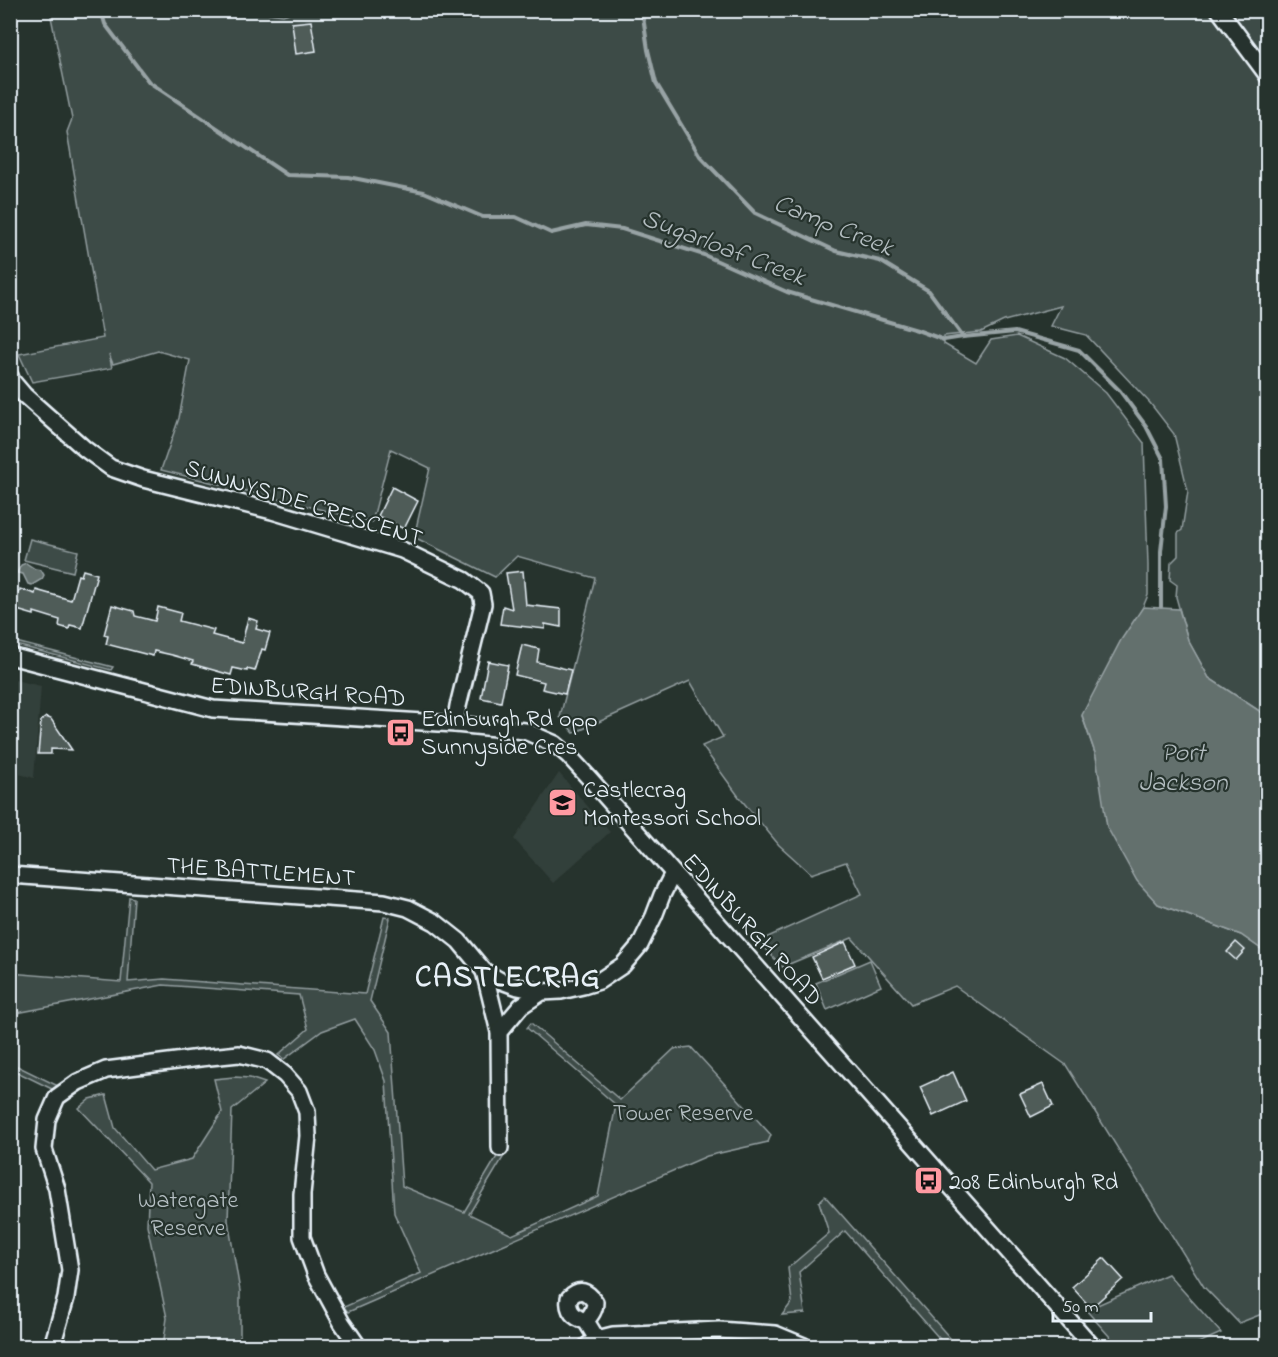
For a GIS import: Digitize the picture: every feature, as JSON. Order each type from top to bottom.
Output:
[{"type":"street","points":[[1219,10],[1268,75]]},
{"type":"street","name":"SUNNYSIDE CRESCENT","points":[[10,376],[24,395],[85,449],[111,468],[143,479],[272,511],[402,550],[464,580],[481,592],[483,604],[455,724]]},
{"type":"street","name":"EDINBURGH ROAD","points":[[10,656],[213,709],[455,724],[525,731],[555,744],[590,779],[1092,1347]]},
{"type":"street","points":[[497,1025],[502,1030],[521,1006],[542,992],[561,991],[599,981],[623,965],[640,945],[673,873]]},
{"type":"street","name":"THE BATTLEMENT","points":[[10,875],[384,902],[408,908],[435,922],[459,941],[484,971],[499,980],[542,992]]},
{"type":"street","name":"THE BATTLEMENT","points":[[484,971],[497,1025],[500,1148]]},
{"type":"street","points":[[52,1347],[66,1298],[70,1270],[57,1189],[44,1149],[46,1120],[57,1097],[78,1082],[106,1070],[240,1054],[267,1061],[285,1075],[299,1091],[307,1112],[308,1136],[302,1194],[302,1236],[316,1275],[358,1347]]},
{"type":"street","points":[[586,1321],[592,1343],[613,1335],[719,1330],[775,1334],[804,1347]]},
{"type":"shaded area","points":[[10,679],[41,686],[34,778],[11,772]]},
{"type":"shaded area","name":"Castlecrag Montessori School","points":[[559,773],[610,832],[553,883],[514,839]]},
{"type":"green space","points":[[247,10],[283,15],[298,10],[1267,11],[1267,716],[1209,678],[1188,640],[1176,597],[1177,585],[1170,580],[1171,563],[1178,556],[1178,533],[1182,530],[1188,491],[1174,434],[1150,403],[1086,335],[1051,326],[1061,306],[1004,321],[981,332],[944,336],[944,344],[976,363],[991,340],[1017,336],[1065,358],[1106,393],[1144,443],[1148,595],[1082,716],[1096,756],[1100,782],[1158,904],[1241,935],[1267,953],[1267,1312],[1239,1323],[1204,1287],[1066,1065],[955,986],[911,1004],[852,938],[782,967],[759,941],[862,894],[846,862],[811,874],[779,845],[739,797],[702,746],[723,737],[690,681],[574,733],[560,717],[595,578],[517,556],[495,577],[414,537],[430,468],[391,449],[372,522],[161,470],[179,418],[190,360],[158,351],[113,364],[109,354],[112,368],[32,382],[19,354],[103,338],[67,132],[72,119],[51,17],[55,11]]},
{"type":"green space","points":[[30,539],[78,551],[73,572],[24,560]]},
{"type":"green space","points":[[16,642],[113,667],[111,670],[16,645]]},
{"type":"green space","name":"Tower Reserve","points":[[129,897],[134,898],[128,982],[164,979],[365,994],[384,917],[390,918],[370,1001],[391,1032],[402,1186],[464,1212],[502,1148],[507,1151],[469,1214],[512,1235],[598,1196],[616,1105],[527,1028],[531,1023],[620,1100],[674,1049],[691,1047],[771,1135],[768,1142],[707,1156],[348,1312],[344,1307],[421,1273],[394,1213],[386,1081],[375,1050],[355,1019],[322,1031],[284,1059],[278,1055],[308,1029],[299,995],[163,985],[11,1014],[10,973],[121,982]]},
{"type":"green space","points":[[870,960],[881,986],[827,1010],[816,983]]},
{"type":"green space","points":[[10,1063],[58,1086],[54,1090],[11,1069]]},
{"type":"green space","name":"Watergate Reserve","points":[[250,1078],[265,1083],[232,1110],[228,1220],[240,1291],[240,1346],[163,1346],[167,1318],[147,1225],[149,1182],[79,1108],[90,1099],[106,1095],[115,1128],[151,1170],[192,1159],[222,1112],[214,1079]]},
{"type":"green space","points":[[825,1196],[957,1346],[946,1346],[845,1231],[799,1272],[805,1313],[782,1315],[792,1302],[788,1268],[829,1233],[819,1202]]},
{"type":"green space","points":[[1168,1274],[1221,1333],[1192,1346],[1118,1346],[1086,1310]]},
{"type":"water","points":[[26,563],[41,570],[44,575],[32,585],[28,584],[23,574],[17,573],[21,565]]},
{"type":"water","name":"Port Jackson","points":[[1143,607],[1179,609],[1188,640],[1209,678],[1267,716],[1267,953],[1241,935],[1158,904],[1137,881],[1107,827],[1096,756],[1082,715],[1121,640]]},
{"type":"building","points":[[311,21],[316,51],[296,54],[292,23]]},
{"type":"building","points":[[392,487],[418,501],[404,529],[378,516]]},
{"type":"building","points":[[83,570],[97,574],[82,628],[70,625],[69,629],[59,626],[60,620],[10,608],[10,597],[16,598],[20,589],[35,594],[36,590],[71,600],[78,575],[81,576]]},
{"type":"building","points":[[523,571],[526,605],[561,609],[561,627],[545,624],[545,629],[500,624],[503,606],[512,609],[506,573]]},
{"type":"building","points":[[112,605],[134,611],[135,616],[155,621],[158,607],[181,613],[179,621],[214,630],[212,635],[242,643],[248,618],[258,621],[256,629],[270,633],[255,671],[233,668],[231,675],[192,664],[193,661],[172,655],[154,651],[153,656],[106,644],[108,636],[104,635]]},
{"type":"building","points":[[522,645],[539,649],[537,662],[571,670],[565,694],[542,689],[544,682],[515,675]]},
{"type":"building","points":[[488,661],[508,665],[501,702],[481,698]]},
{"type":"building","points":[[46,717],[51,719],[72,750],[51,749],[51,754],[38,754],[41,721]]},
{"type":"building","points":[[845,942],[855,964],[822,978],[812,957]]},
{"type":"building","points":[[1236,942],[1245,950],[1236,960],[1227,952]]},
{"type":"building","points":[[953,1072],[966,1101],[933,1116],[920,1087]]},
{"type":"building","points":[[1043,1084],[1053,1106],[1031,1117],[1020,1094]]},
{"type":"building","points":[[1104,1258],[1123,1279],[1091,1308],[1072,1287]]},
{"type":"waterway","name":"Sugarloaf Creek","points":[[101,10],[105,24],[149,82],[287,175],[348,177],[424,192],[483,217],[516,217],[551,233],[586,225],[622,229],[704,255],[787,292],[944,340],[1015,332],[1079,350],[1120,391],[1146,426],[1163,459],[1166,506],[1161,551],[1161,607]]},
{"type":"waterway","name":"Camp Creek","points":[[642,10],[656,83],[700,156],[755,213],[836,251],[880,261],[929,291],[963,337]]},
{"type":"place","name":"Edinburgh Rd opp Sunnyside Cres","points":[[400,732]]},
{"type":"place","name":"Castlecrag Montessori School","points":[[562,803]]},
{"type":"place","name":"208 Edinburgh Rd","points":[[928,1181]]},
{"type":"district","name":"CASTLECRAG","points":[[508,976]]}]
